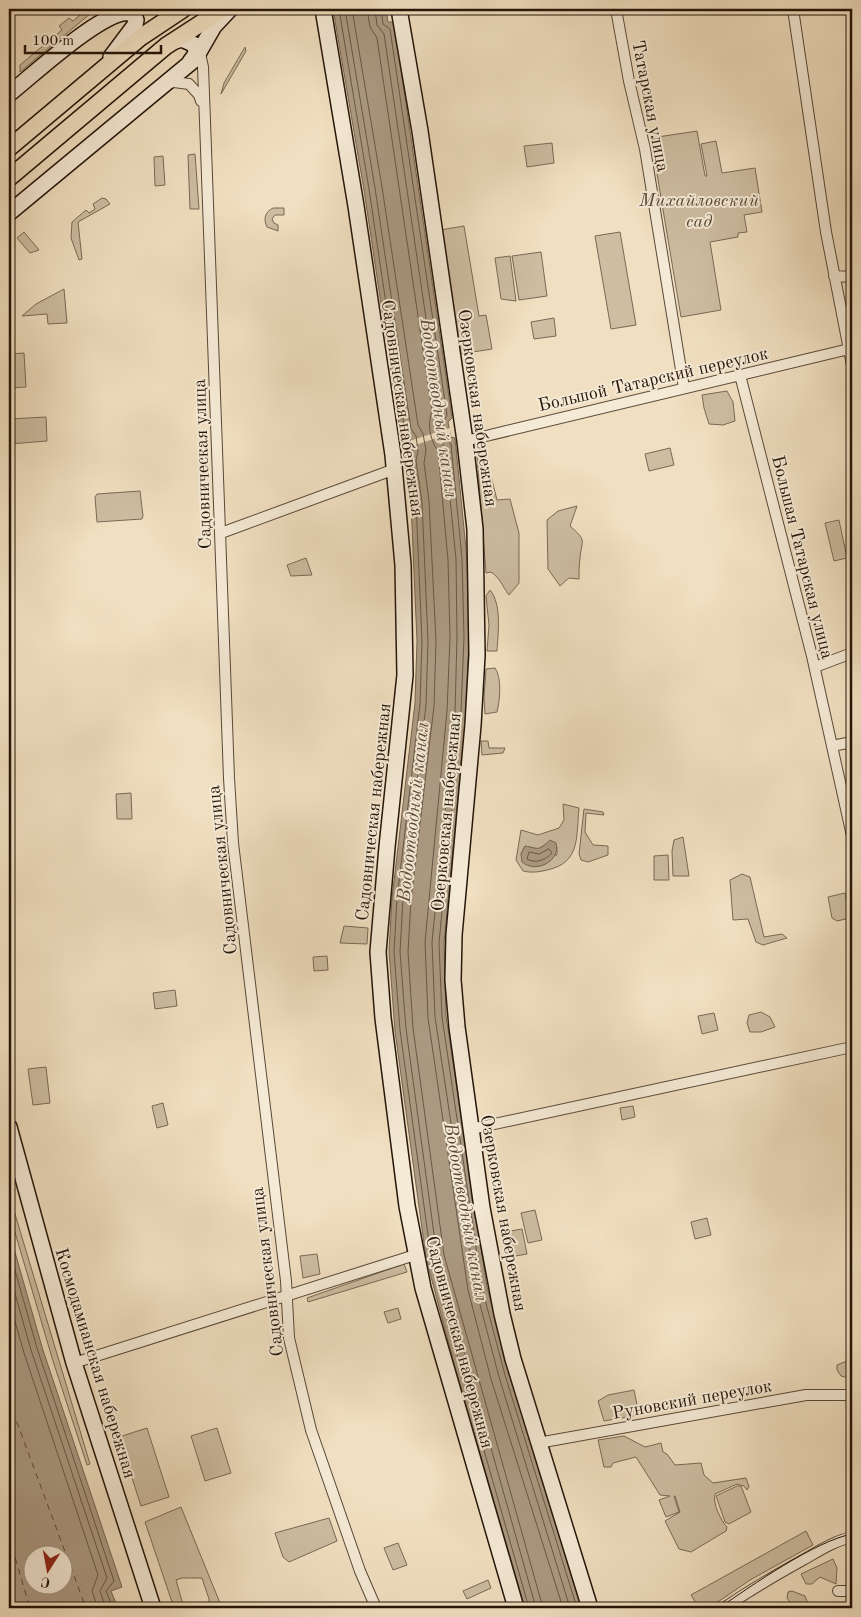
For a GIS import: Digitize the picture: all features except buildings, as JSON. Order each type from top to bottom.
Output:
[{"type":"main road","points":[[9,148],[99,72],[135,35],[182,9]]},
{"type":"main road","points":[[9,178],[169,44],[223,9]]},
{"type":"street","points":[[9,94],[96,24],[111,9]]},
{"type":"street","points":[[9,213],[200,53],[214,26],[230,9]]},
{"type":"street","name":"Садовническая набережная","points":[[323,9],[356,206],[394,469],[403,572],[405,675],[378,952],[383,1018],[415,1254],[439,1350],[516,1608]]},
{"type":"street","name":"Озерковская набережная","points":[[399,9],[420,131],[465,441],[475,529],[477,655],[474,725],[455,923],[453,980],[458,1036],[471,1129],[502,1314],[538,1443],[590,1608]]},
{"type":"street","name":"Татарская улица","points":[[616,9],[629,81],[645,149],[684,388]]},
{"type":"street","points":[[793,9],[834,276],[852,365]]},
{"type":"street","points":[[96,24],[116,14],[128,12],[136,20],[135,35]]},
{"type":"street","points":[[169,44],[182,40],[195,45],[196,54],[188,64]]},
{"type":"street","name":"Садовническая улица","points":[[200,53],[203,67],[203,112],[232,826],[287,1297],[289,1338],[311,1430],[360,1571],[376,1608]]},
{"type":"street","name":"Садовническая улица","points":[[162,86],[174,82],[189,84],[199,95],[203,112]]},
{"type":"street","points":[[834,276],[852,277]]},
{"type":"street","name":"Большой Татарский переулок","points":[[465,441],[848,349]]},
{"type":"street","name":"Большая Татарская улица","points":[[740,375],[815,667],[852,836]]},
{"type":"street","points":[[221,533],[394,469]]},
{"type":"street","points":[[815,667],[852,653]]},
{"type":"street","points":[[832,746],[852,742]]},
{"type":"street","points":[[471,1129],[852,1046]]},
{"type":"street","name":"Космодамианская набережная","points":[[9,1127],[74,1363],[153,1608]]},
{"type":"street","points":[[74,1363],[287,1297],[415,1254]]},
{"type":"street","name":"Руновский переулок","points":[[538,1443],[815,1393],[852,1395]]},
{"type":"street","points":[[724,1608],[755,1587],[838,1540],[852,1537]]},
{"type":"street","points":[[838,1591],[852,1591]]},
{"type":"green space","points":[[87,9],[96,9],[20,72],[20,65],[62,30],[59,26],[69,18],[73,21]]},
{"type":"green space","points":[[245,47],[246,51],[221,94],[224,83]]},
{"type":"green space","name":"Михайловский сад","points":[[697,131],[705,176],[707,176],[701,144],[716,141],[722,173],[755,168],[762,212],[744,215],[747,232],[738,233],[738,237],[710,242],[721,310],[681,317],[651,138]]},
{"type":"green space","points":[[552,143],[554,163],[527,167],[524,146]]},
{"type":"green space","points":[[195,154],[199,209],[190,209],[188,155]]},
{"type":"green space","points":[[163,156],[165,185],[155,186],[154,157]]},
{"type":"green space","points":[[102,198],[106,199],[110,204],[78,222],[82,259],[79,260],[71,238],[72,222],[86,210],[89,213],[95,209],[93,204]]},
{"type":"green space","points":[[273,208],[284,208],[284,215],[275,215],[272,219],[278,225],[278,231],[267,227],[265,221],[267,214]]},
{"type":"green space","points":[[464,226],[479,316],[486,315],[492,349],[460,354],[440,230]]},
{"type":"green space","points":[[24,232],[39,250],[30,253],[17,238]]},
{"type":"green space","points":[[620,232],[636,325],[611,329],[595,236]]},
{"type":"green space","points":[[541,252],[547,296],[519,300],[512,256]]},
{"type":"green space","points":[[510,256],[516,301],[501,299],[495,258]]},
{"type":"green space","points":[[64,289],[67,323],[48,324],[47,314],[22,316],[36,304]]},
{"type":"green space","points":[[554,318],[556,336],[534,339],[531,322]]},
{"type":"green space","points":[[24,353],[26,387],[9,388],[9,354]]},
{"type":"green space","points":[[727,391],[733,402],[735,421],[723,425],[709,424],[702,395]]},
{"type":"green space","points":[[46,417],[47,441],[9,444],[9,419]]},
{"type":"green space","points":[[670,448],[674,465],[649,471],[645,454]]},
{"type":"green space","points":[[485,452],[497,500],[510,499],[519,533],[519,583],[509,595],[491,572],[486,573],[477,456]]},
{"type":"green space","points":[[140,491],[142,519],[97,522],[95,497],[97,494]]},
{"type":"green space","points":[[577,506],[570,526],[582,540],[579,579],[569,578],[560,586],[548,569],[547,520],[558,511]]},
{"type":"green space","points":[[839,520],[847,558],[834,561],[825,523]]},
{"type":"green space","points":[[306,558],[312,575],[291,576],[287,565]]},
{"type":"green space","points":[[490,590],[494,596],[498,611],[497,651],[487,651],[489,625],[486,596]]},
{"type":"green space","points":[[495,668],[500,683],[497,712],[485,714],[486,669]]},
{"type":"green space","points":[[481,741],[488,741],[489,748],[505,748],[503,753],[482,755]]},
{"type":"green space","points":[[131,793],[132,819],[117,819],[116,794]]},
{"type":"green space","points":[[563,804],[579,808],[577,838],[571,855],[558,866],[547,870],[538,872],[523,871],[516,860],[521,830],[538,835],[559,828],[564,820]],"holes":[[[546,844],[557,847],[557,855],[521,854],[525,846],[538,849]]]},
{"type":"green space","points":[[584,809],[603,812],[604,815],[586,813],[585,832],[593,845],[608,846],[608,855],[588,862],[581,860],[579,854]]},
{"type":"green space","points":[[683,837],[689,876],[673,876],[672,851],[674,840]]},
{"type":"green space","points":[[668,855],[669,880],[654,880],[654,856]]},
{"type":"green space","points":[[742,874],[750,877],[764,937],[782,934],[787,938],[763,945],[756,942],[748,919],[733,920],[730,880]]},
{"type":"green space","points":[[845,893],[850,918],[837,921],[832,918],[828,897]]},
{"type":"green space","points":[[344,926],[368,928],[367,944],[340,943]]},
{"type":"green space","points":[[327,956],[328,970],[314,971],[313,957]]},
{"type":"green space","points":[[175,990],[177,1006],[155,1009],[153,993]]},
{"type":"green space","points":[[761,1012],[770,1017],[775,1027],[761,1032],[750,1032],[747,1023],[749,1015]]},
{"type":"green space","points":[[714,1013],[718,1030],[702,1034],[698,1016]]},
{"type":"green space","points":[[46,1067],[50,1103],[33,1105],[28,1069]]},
{"type":"green space","points":[[163,1103],[168,1125],[157,1128],[152,1106]]},
{"type":"green space","points":[[633,1106],[635,1117],[622,1120],[620,1108]]},
{"type":"green space","points":[[9,1194],[90,1464],[87,1465],[53,1361],[9,1212]]},
{"type":"green space","points":[[535,1210],[542,1240],[528,1243],[521,1213]]},
{"type":"green space","points":[[707,1218],[711,1235],[695,1239],[691,1222]]},
{"type":"green space","points":[[522,1229],[527,1254],[510,1257],[505,1232]]},
{"type":"green space","points":[[317,1254],[320,1274],[303,1278],[300,1256]]},
{"type":"green space","points":[[404,1264],[407,1272],[308,1302],[307,1298]]},
{"type":"green space","points":[[398,1308],[401,1319],[388,1323],[384,1312]]},
{"type":"green space","points":[[852,1359],[852,1379],[841,1376],[837,1370],[837,1365]]},
{"type":"green space","points":[[634,1390],[639,1415],[604,1421],[598,1401],[608,1395]]},
{"type":"green space","points":[[147,1428],[169,1497],[141,1506],[119,1437]]},
{"type":"green space","points":[[217,1428],[231,1473],[205,1481],[191,1436]]},
{"type":"green space","points":[[624,1436],[645,1447],[661,1443],[663,1452],[667,1454],[675,1465],[701,1463],[704,1475],[713,1483],[746,1478],[749,1487],[747,1490],[744,1486],[737,1484],[715,1494],[716,1506],[727,1527],[726,1531],[691,1552],[679,1549],[665,1521],[680,1512],[675,1496],[679,1512],[666,1517],[659,1500],[670,1496],[660,1495],[636,1457],[613,1463],[611,1467],[604,1467],[598,1440]]},
{"type":"green space","points":[[741,1486],[751,1512],[729,1524],[725,1522],[716,1496]]},
{"type":"green space","points":[[181,1507],[222,1608],[204,1608],[209,1606],[209,1599],[202,1578],[182,1578],[176,1580],[183,1605],[200,1608],[174,1608],[145,1522]]},
{"type":"green space","points":[[329,1518],[337,1541],[289,1562],[283,1557],[275,1533]]},
{"type":"green space","points":[[806,1531],[813,1545],[750,1580],[709,1608],[699,1608],[691,1595]]},
{"type":"green space","points":[[398,1543],[407,1565],[393,1570],[384,1548]]},
{"type":"green space","points":[[833,1559],[837,1568],[836,1584],[820,1577],[812,1584],[806,1584],[801,1574]]},
{"type":"green space","points":[[488,1580],[491,1588],[467,1599],[463,1591]]},
{"type":"green space","points":[[792,1591],[805,1596],[808,1604],[801,1608],[794,1608],[787,1598],[788,1592]]},
{"type":"water","name":"Водоотводный канал","points":[[333,9],[386,9],[388,22],[394,22],[452,418],[448,422],[451,437],[455,438],[467,559],[469,637],[466,712],[444,943],[446,1016],[487,1287],[509,1374],[582,1608],[525,1608],[455,1367],[426,1258],[395,1031],[389,951],[392,898],[415,703],[417,641],[411,503],[404,458],[407,453],[405,439],[401,437],[364,190]]},
{"type":"water","points":[[550,840],[556,843],[557,849],[555,855],[546,864],[534,867],[522,862],[521,854],[525,846],[539,848]]},
{"type":"water","points":[[9,1231],[42,1347],[122,1587],[111,1591],[118,1608],[9,1608]]},
{"type":"pier","points":[[450,428],[451,433],[404,449],[403,443]]},
{"type":"ferry route","points":[[9,1401],[86,1608]]},
{"type":"ferry route","points":[[9,1537],[30,1608]]},
{"type":"tram line","points":[[719,1608],[802,1555],[820,1545],[852,1534]]}]
